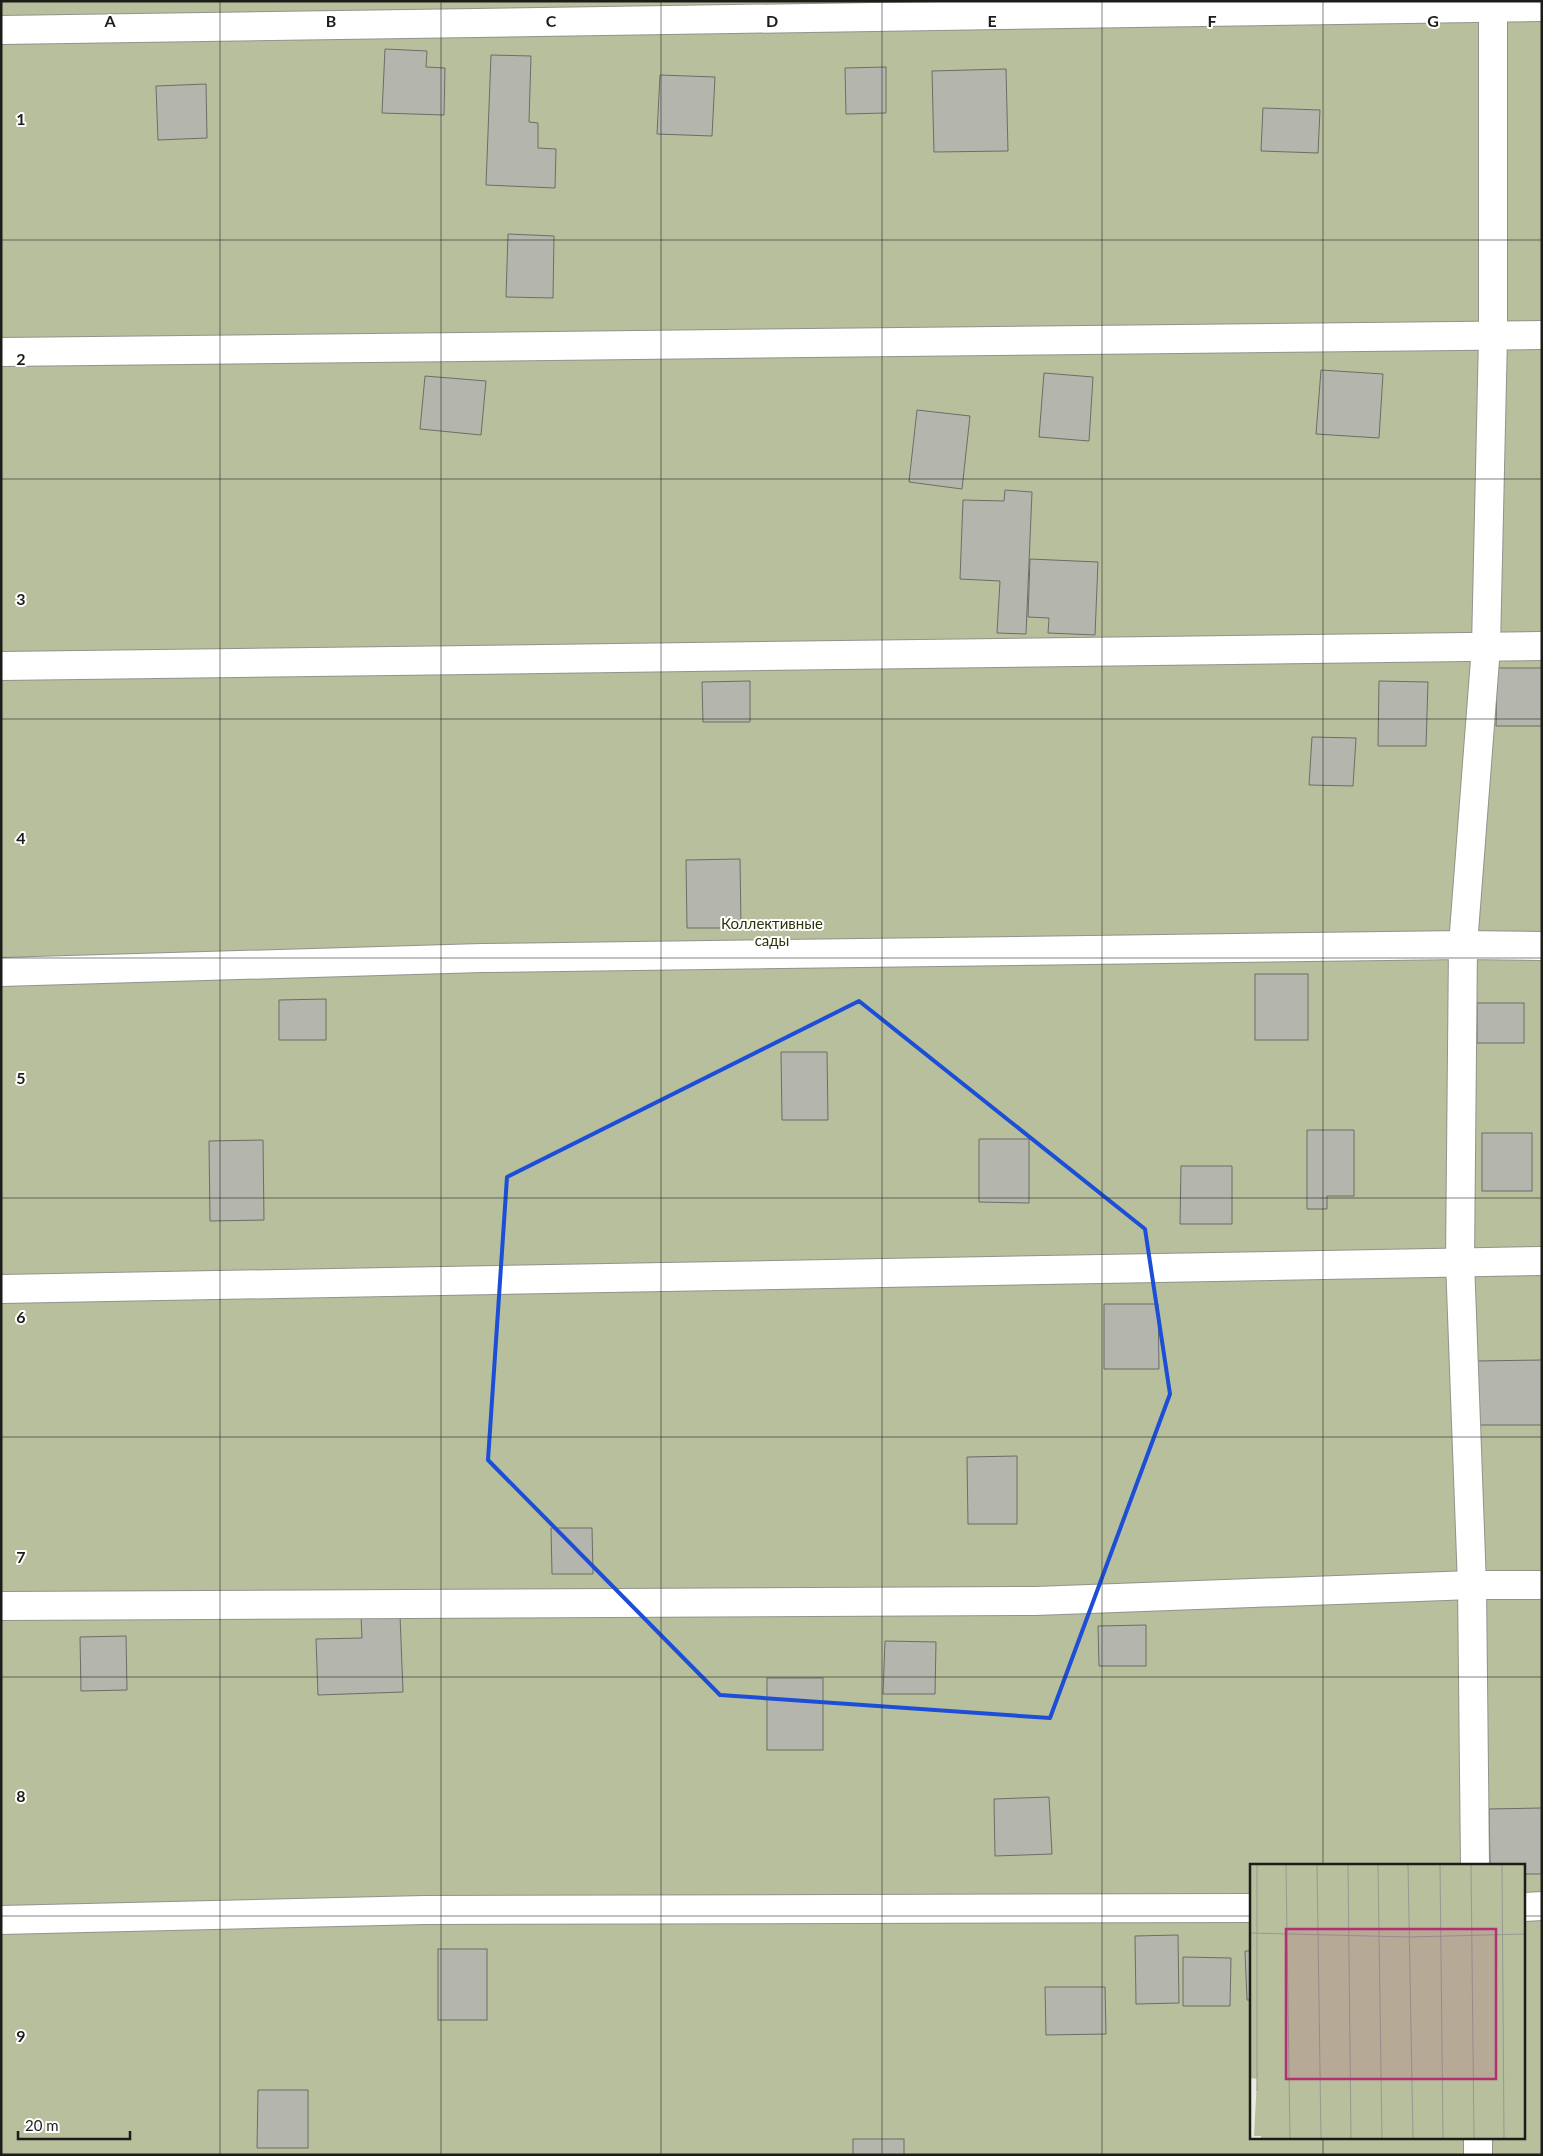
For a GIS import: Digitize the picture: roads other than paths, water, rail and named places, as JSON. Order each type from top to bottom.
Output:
[{"type":"street","points":[[1,30],[1493,4],[1542,7]]},
{"type":"street","points":[[1475,1864],[1472,1586],[1460,1261],[1463,945],[1486,647],[1493,336],[1493,4]]},
{"type":"street","points":[[1,352],[1542,335]]},
{"type":"street","points":[[1,666],[1542,646]]},
{"type":"street","points":[[1,972],[482,958],[1463,945],[1542,946]]},
{"type":"street","points":[[1,1289],[1542,1261]]},
{"type":"street","points":[[1,1606],[1035,1601],[1542,1585]]},
{"type":"street","points":[[1526,1907],[1542,1906]]},
{"type":"street","points":[[1,1920],[425,1910],[1250,1908]]},
{"type":"street","points":[[1478,2138],[1478,2155]]},
{"type":"park label","name":"Коллективные сады","points":[[772,932]]}]
